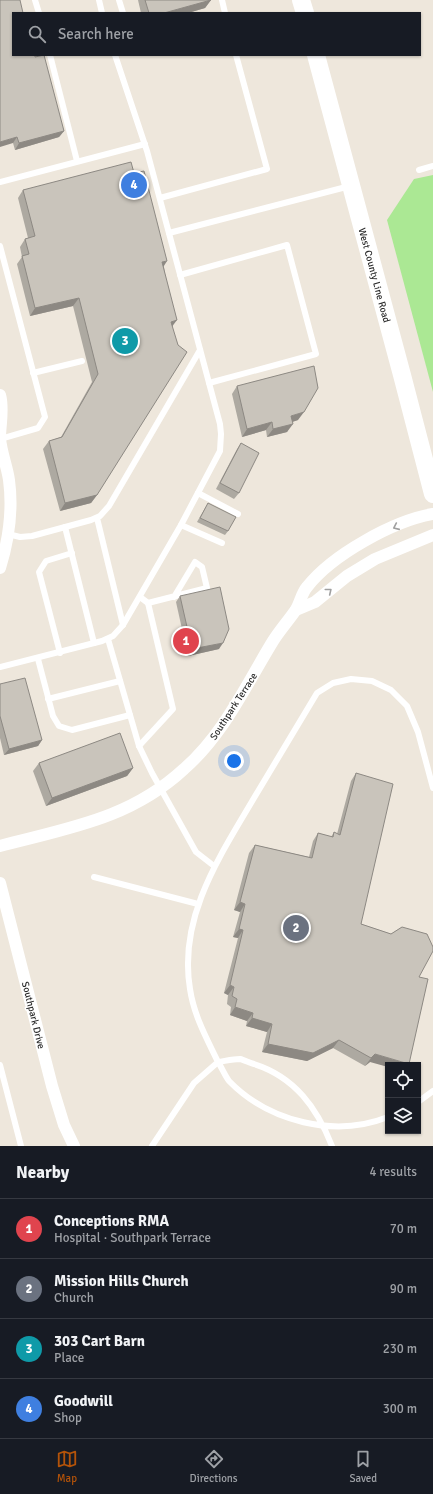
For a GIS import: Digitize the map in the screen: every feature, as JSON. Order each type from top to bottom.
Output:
[{"type":"main road","points":[[301,0],[305,12]]},
{"type":"main road","name":"West County Line Road","points":[[316,56],[433,494]]},
{"type":"street","points":[[0,395],[2,402],[0,439],[6,460],[11,497],[8,534],[0,568]]},
{"type":"street","name":"Southpark Terrace","points":[[0,846],[87,824],[143,800],[161,788],[198,757],[221,728],[274,640],[296,610],[305,589],[313,579],[352,549],[378,534],[407,522],[433,514]]},
{"type":"street","points":[[296,610],[315,602],[347,576],[375,558],[433,535]]},
{"type":"street","name":"Southpark Drive","points":[[0,883],[52,1086],[64,1125],[74,1146]]},
{"type":"lane","points":[[35,0],[39,12]]},
{"type":"lane","points":[[99,0],[102,12]]},
{"type":"lane","points":[[119,0],[123,12]]},
{"type":"lane","points":[[222,0],[225,12]]},
{"type":"lane","points":[[50,56],[77,161]]},
{"type":"lane","points":[[0,668],[60,653],[108,639],[113,636],[123,625],[140,597],[181,525],[220,450],[220,424],[160,198],[145,144],[115,56]]},
{"type":"lane","points":[[160,198],[267,169],[236,56]]},
{"type":"lane","points":[[0,182],[145,144]]},
{"type":"lane","points":[[419,170],[433,166]]},
{"type":"lane","points":[[169,233],[350,186]]},
{"type":"lane","points":[[180,275],[287,245],[316,354],[209,383]]},
{"type":"lane","points":[[0,246],[45,417],[38,428],[0,439]]},
{"type":"lane","points":[[8,534],[32,536],[97,518],[103,514],[200,350]]},
{"type":"lane","points":[[33,373],[82,361]]},
{"type":"lane","points":[[198,493],[238,514]]},
{"type":"lane","points":[[97,518],[123,625]]},
{"type":"lane","points":[[181,525],[222,542]]},
{"type":"lane","points":[[65,527],[94,643]]},
{"type":"lane","points":[[60,653],[39,572],[46,561],[72,553]]},
{"type":"lane","points":[[148,603],[174,597],[207,588],[202,567],[195,562],[174,597]]},
{"type":"lane","points":[[139,746],[173,709],[148,603],[140,597]]},
{"type":"lane","points":[[108,639],[139,746],[152,773],[196,852],[214,866]]},
{"type":"lane","points":[[38,659],[53,716],[60,726],[72,730],[130,715]]},
{"type":"lane","points":[[385,1118],[379,1121],[350,1126],[324,1126],[291,1118],[267,1109],[247,1097],[228,1080],[198,1021],[190,989],[188,958],[192,925],[198,904],[214,866],[316,693],[333,683],[351,678],[372,681],[392,690],[407,706],[418,732],[433,788]]},
{"type":"lane","points":[[48,699],[120,681]]},
{"type":"lane","points":[[94,878],[198,904]]},
{"type":"lane","points":[[152,1146],[194,1084],[218,1062],[240,1059],[271,1071],[288,1081],[305,1097],[324,1126],[332,1146]]},
{"type":"lane","points":[[0,1065],[21,1146]]},
{"type":"lane","points":[[421,1100],[433,1091]]},
{"type":"green space","points":[[433,175],[433,392],[387,220],[414,179]]},
{"type":"building","points":[[0,0],[20,0],[23,12],[12,12],[12,56],[44,56],[64,131],[19,143],[17,137],[0,142]]},
{"type":"building","points":[[145,0],[211,0],[168,12],[149,12]]},
{"type":"building","points":[[131,162],[134,173],[144,171],[167,261],[162,262],[177,320],[171,322],[178,345],[187,352],[97,495],[65,503],[49,441],[62,437],[98,374],[79,298],[35,308],[22,256],[29,254],[25,239],[35,236],[23,190]]},
{"type":"building","points":[[314,366],[318,388],[304,412],[291,416],[293,424],[273,429],[272,422],[247,429],[237,386]]},
{"type":"building","points":[[241,443],[259,453],[239,493],[220,483]]},
{"type":"building","points":[[208,503],[236,517],[228,531],[200,518]]},
{"type":"building","points":[[220,587],[229,629],[223,643],[192,649],[180,596]]},
{"type":"building","points":[[25,678],[42,740],[9,749],[0,716],[0,684]]},
{"type":"building","points":[[120,733],[133,768],[52,798],[39,763]]},
{"type":"building","points":[[356,773],[393,784],[361,924],[391,934],[402,927],[427,934],[433,947],[433,951],[419,977],[428,979],[409,1062],[402,1062],[375,1054],[371,1058],[339,1040],[313,1053],[268,1044],[272,1024],[252,1018],[253,1013],[235,1007],[237,999],[232,996],[234,987],[230,985],[243,930],[239,929],[245,904],[240,902],[255,845],[312,858],[318,833],[333,837],[334,832],[340,835]]},
{"type":"place","name":"Goodwill","points":[[134,185]]},
{"type":"place","name":"303 Cart Barn","points":[[125,341]]},
{"type":"place","name":"Conceptions RMA","points":[[186,641]]},
{"type":"place","name":"Mission Hills Church","points":[[296,928]]}]
